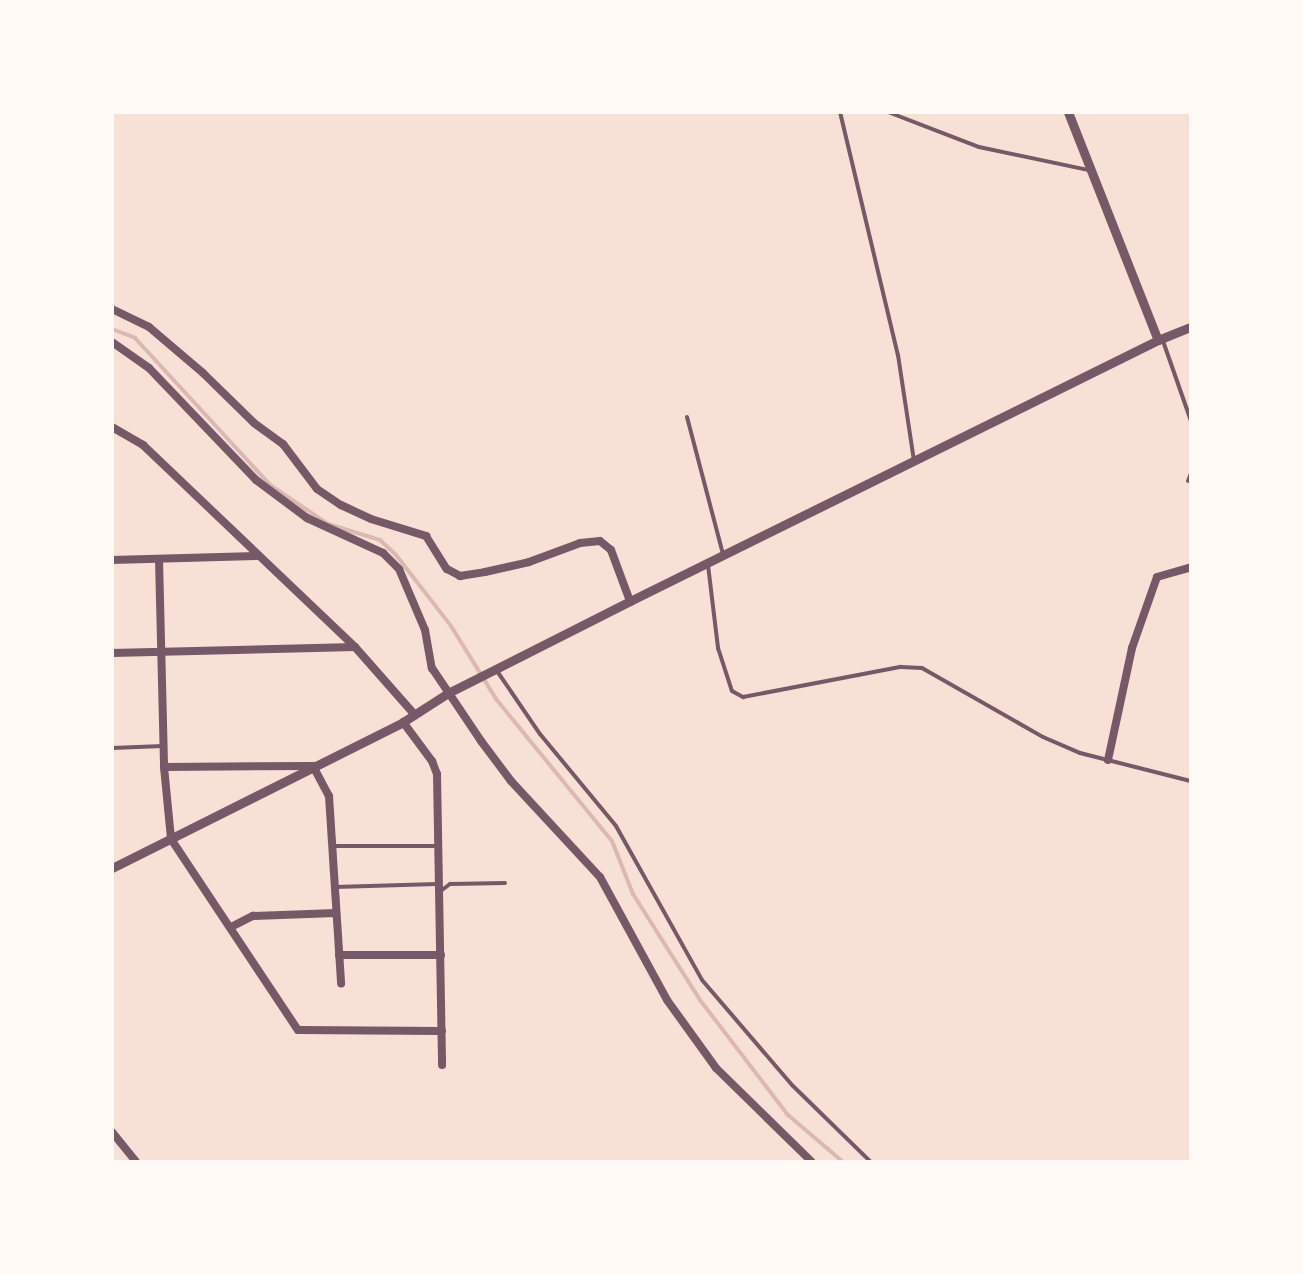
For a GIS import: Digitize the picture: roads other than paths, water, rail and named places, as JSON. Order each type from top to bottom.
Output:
[{"type":"street","points":[[1068,112],[1160,339]]},
{"type":"street","points":[[112,309],[149,327],[203,373],[254,423],[283,444],[317,489],[361,514],[426,536],[447,569],[460,576],[485,572],[542,558],[580,543],[600,541],[611,550],[630,601]]},
{"type":"street","points":[[112,868],[403,722],[448,693],[497,671],[707,562],[1160,339],[1191,327]]},
{"type":"street","points":[[112,342],[149,368],[256,480],[307,518],[383,553],[399,569],[425,630],[432,668],[448,693],[511,781],[600,877],[667,1000],[716,1068],[812,1162]]},
{"type":"street","points":[[112,427],[143,445],[355,647],[415,715]]},
{"type":"street","points":[[112,560],[258,556]]},
{"type":"street","points":[[159,559],[163,746],[171,839],[298,1030],[442,1031]]},
{"type":"street","points":[[1108,760],[1132,648],[1157,577],[1191,567]]},
{"type":"street","points":[[112,653],[355,647]]},
{"type":"street","points":[[403,722],[432,761],[437,774],[442,1065]]},
{"type":"street","points":[[164,767],[313,766]]},
{"type":"street","points":[[313,766],[329,796],[341,984]]},
{"type":"street","points":[[231,927],[253,916],[336,913]]},
{"type":"street","points":[[339,955],[441,955]]},
{"type":"street","points":[[112,1132],[136,1162]]},
{"type":"lane","points":[[840,112],[898,355],[914,461]]},
{"type":"lane","points":[[888,112],[979,147],[1089,170]]},
{"type":"lane","points":[[1160,339],[1191,421]]},
{"type":"lane","points":[[687,417],[723,555]]},
{"type":"lane","points":[[1188,481],[1191,473]]},
{"type":"lane","points":[[707,562],[718,648],[732,691],[743,697],[901,667],[922,668],[1043,737],[1108,760],[1191,781]]},
{"type":"lane","points":[[497,671],[540,734],[616,826],[702,980],[792,1085],[871,1162]]},
{"type":"lane","points":[[112,748],[163,746]]},
{"type":"lane","points":[[332,846],[439,846]]},
{"type":"lane","points":[[335,887],[440,888],[450,884],[505,883]]},
{"type":"waterway","points":[[112,329],[135,338],[270,485],[328,524],[380,540],[396,555],[451,626],[496,699],[612,841],[633,894],[700,1000],[788,1115],[843,1162]]}]
